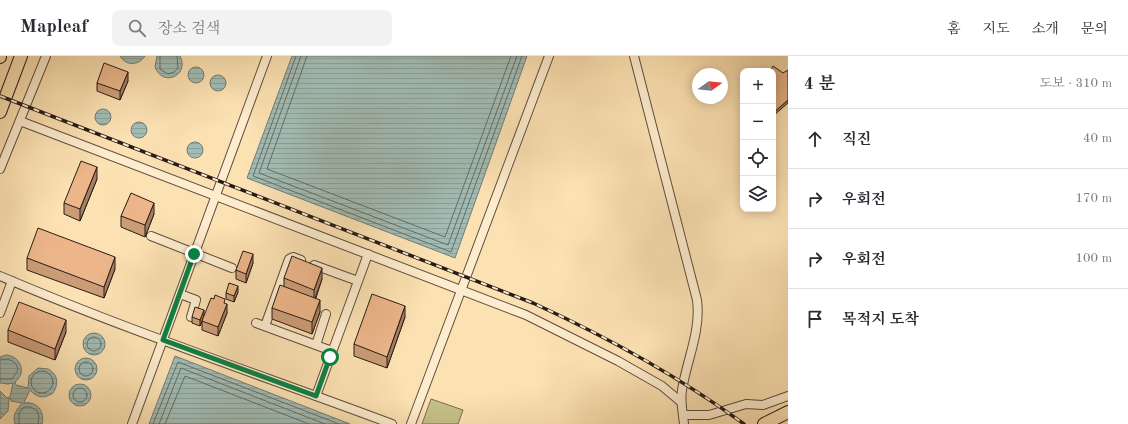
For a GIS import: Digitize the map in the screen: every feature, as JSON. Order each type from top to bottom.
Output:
[{"type":"highway","points":[[0,112],[21,56]]},
{"type":"highway","points":[[764,424],[788,412]]},
{"type":"highway","points":[[780,424],[788,421]]},
{"type":"street","points":[[0,169],[46,56]]},
{"type":"street","points":[[132,424],[267,56]]},
{"type":"street","points":[[411,424],[549,56]]},
{"type":"street","points":[[634,56],[698,307],[697,332],[684,381],[681,402],[684,424]]},
{"type":"street","points":[[20,121],[526,315],[574,338],[662,386],[681,402]]},
{"type":"street","points":[[151,236],[232,268]]},
{"type":"street","points":[[316,396],[368,254]]},
{"type":"street","points":[[264,326],[291,257],[358,281]]},
{"type":"street","points":[[0,276],[133,330],[392,424]]},
{"type":"street","points":[[0,312],[12,281]]},
{"type":"street","points":[[180,294],[196,300],[191,317]]},
{"type":"street","points":[[316,345],[326,314]]},
{"type":"street","points":[[256,323],[332,351]]},
{"type":"street","points":[[683,415],[709,415],[746,404],[763,405],[788,396]]},
{"type":"shaded area","points":[[431,399],[463,410],[458,424],[422,424]]},
{"type":"water","points":[[120,56],[145,56],[139,62],[132,64],[125,62]]},
{"type":"water","points":[[157,56],[180,56],[182,63],[179,73],[169,78],[164,77],[155,67]]},
{"type":"water","points":[[292,56],[527,56],[455,258],[247,178]]},
{"type":"water","points":[[193,67],[199,67],[204,72],[202,81],[199,83],[193,83],[188,78],[188,72]]},
{"type":"water","points":[[215,75],[221,75],[226,80],[224,89],[221,91],[215,91],[210,86],[210,80]]},
{"type":"water","points":[[100,109],[106,109],[111,114],[109,123],[106,125],[100,125],[95,120],[95,114]]},
{"type":"water","points":[[136,122],[142,122],[147,127],[145,136],[142,138],[136,138],[131,133],[131,127]]},
{"type":"water","points":[[192,142],[198,142],[203,147],[201,156],[198,158],[192,158],[187,153],[187,147]]},
{"type":"water","points":[[94,333],[102,336],[105,344],[102,352],[94,355],[86,352],[83,344],[86,336]]},
{"type":"water","points":[[6,355],[15,358],[21,366],[21,374],[15,382],[16,385],[28,388],[29,376],[38,368],[48,369],[56,376],[57,383],[53,393],[41,397],[35,395],[30,390],[24,402],[33,404],[39,408],[43,420],[42,424],[15,424],[15,415],[22,403],[11,401],[11,399],[9,399],[8,411],[0,419],[0,391],[7,398],[10,397],[13,383],[0,383],[0,357]]},
{"type":"water","points":[[175,356],[350,424],[149,424]]},
{"type":"water","points":[[86,358],[94,361],[97,369],[94,377],[86,380],[78,377],[75,369],[78,361]]},
{"type":"water","points":[[80,384],[88,387],[91,395],[88,403],[80,406],[72,403],[69,395],[72,387]]},
{"type":"building","points":[[104,63],[128,72],[120,91],[97,83]]},
{"type":"building","points":[[776,68],[783,73],[788,70],[788,100],[776,110]]},
{"type":"building","points":[[81,161],[97,167],[80,209],[64,203]]},
{"type":"building","points":[[131,193],[154,203],[145,225],[121,216]]},
{"type":"building","points":[[38,228],[115,257],[104,287],[27,258]]},
{"type":"building","points":[[243,251],[253,254],[246,274],[236,270]]},
{"type":"building","points":[[292,256],[322,268],[314,290],[284,278]]},
{"type":"building","points":[[229,283],[238,286],[234,296],[226,293]]},
{"type":"building","points":[[280,285],[320,300],[312,322],[272,308]]},
{"type":"building","points":[[372,294],[405,306],[387,357],[354,344]]},
{"type":"building","points":[[215,295],[225,299],[224,303],[227,304],[218,327],[202,321],[211,298],[214,299]]},
{"type":"building","points":[[19,302],[66,320],[55,349],[8,330]]},
{"type":"building","points":[[195,307],[204,310],[200,320],[192,317]]},
{"type":"railway","points":[[0,96],[533,303],[642,358],[719,406],[744,424]]},
{"type":"route","points":[[194,254],[163,340],[316,396],[330,357]]}]
